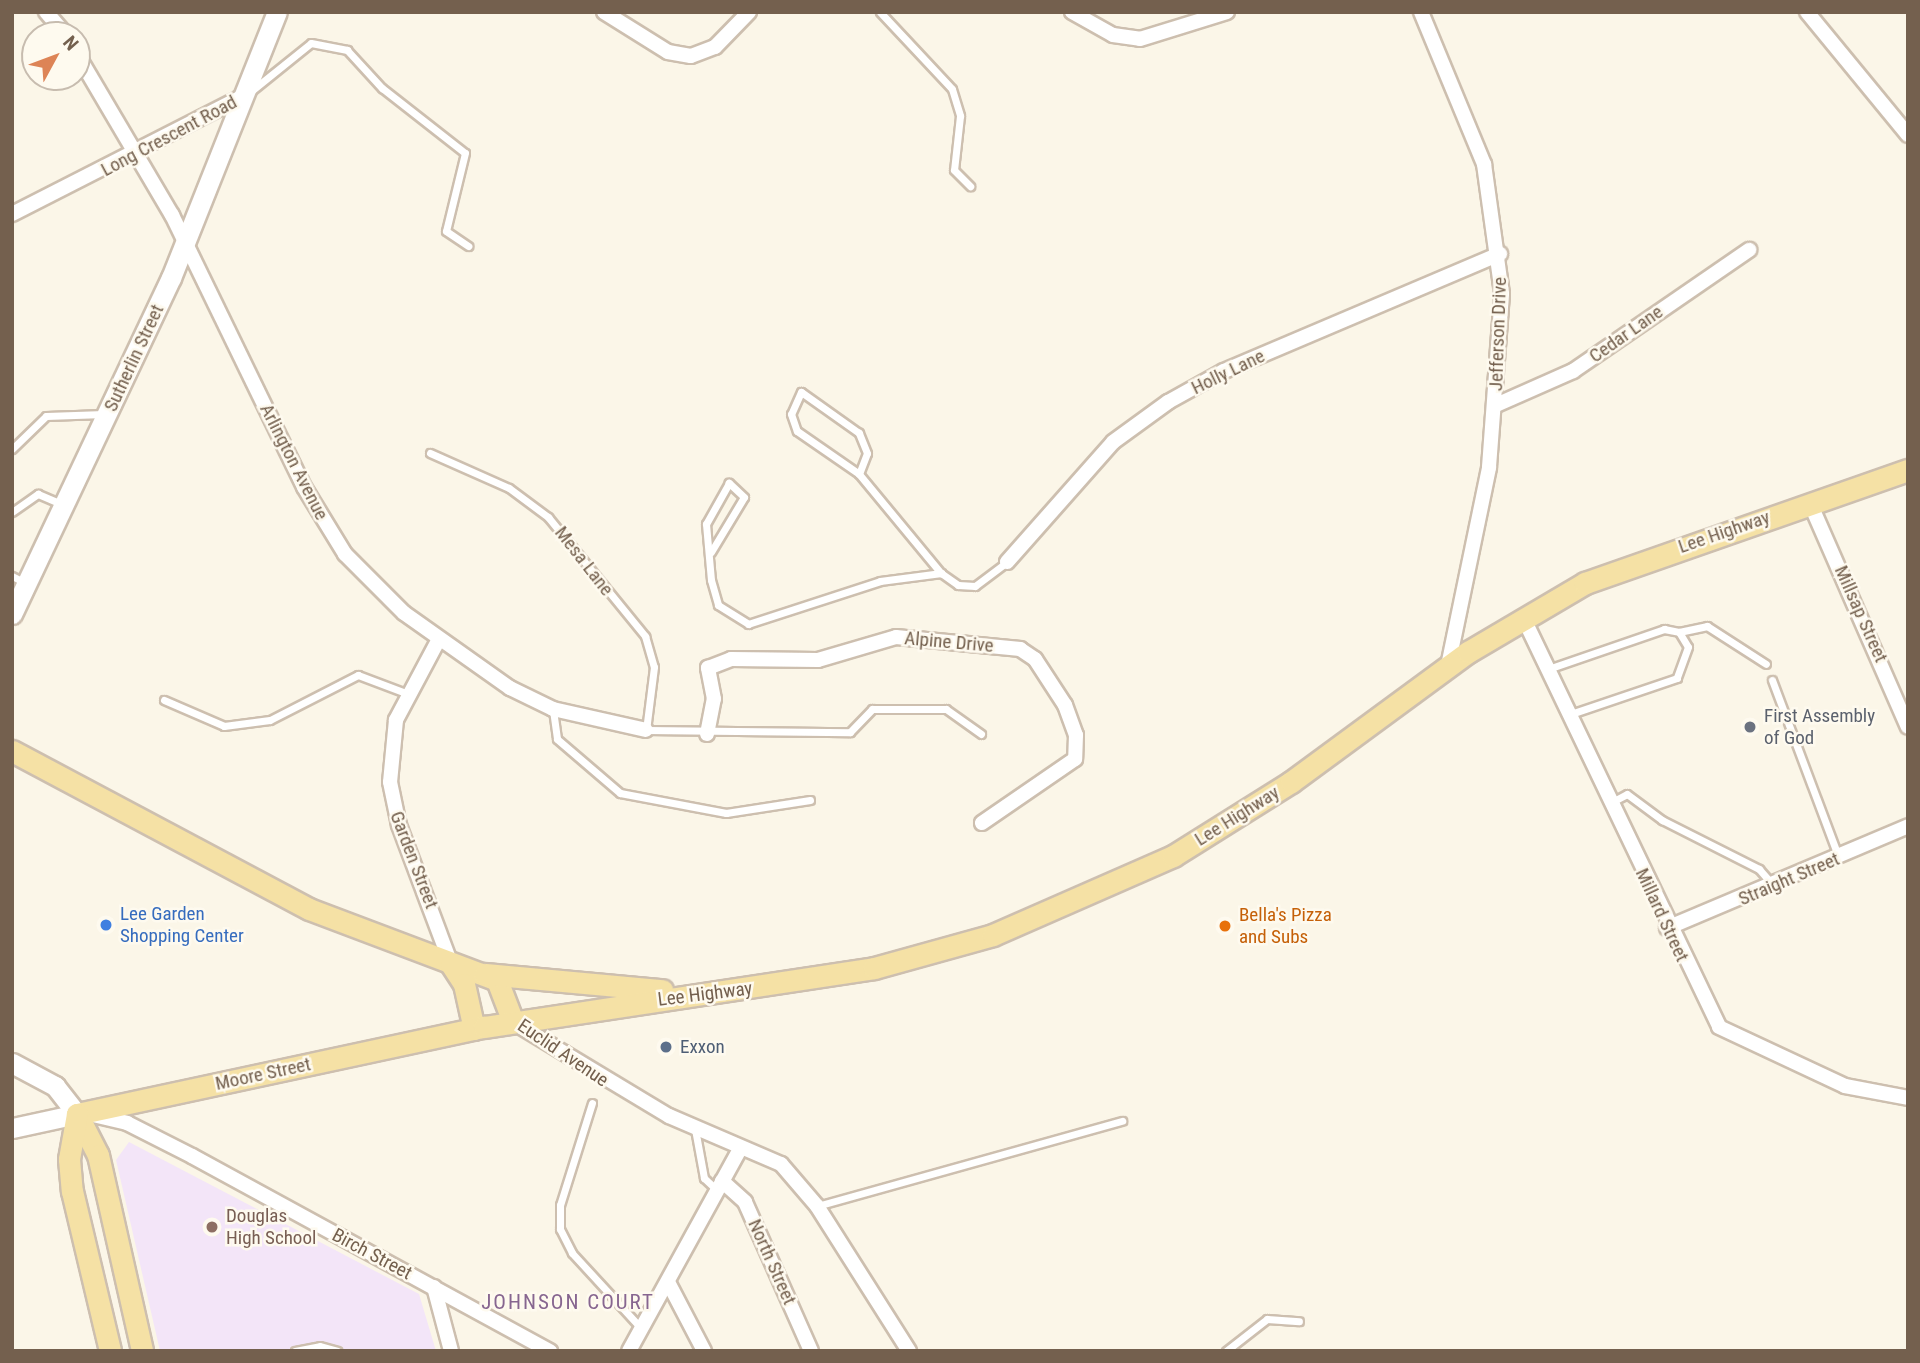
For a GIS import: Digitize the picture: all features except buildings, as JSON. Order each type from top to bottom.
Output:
[{"type":"main road","name":"Lee Highway","points":[[513,1022],[695,993],[789,984],[949,949],[1116,886],[1247,811],[1448,666],[1523,617],[1634,563],[1908,470]]},
{"type":"main road","name":"Euclid Avenue","points":[[12,751],[309,909],[483,974],[507,994],[513,1022]]},
{"type":"main road","points":[[451,964],[464,984],[474,1029]]},
{"type":"main road","points":[[483,974],[695,993]]},
{"type":"main road","name":"Moore Street","points":[[78,1114],[513,1022]]},
{"type":"main road","points":[[78,1114],[69,1160],[72,1191],[110,1351]]},
{"type":"main road","points":[[78,1114],[98,1155],[142,1351]]},
{"type":"street","name":"Long Crescent Road","points":[[12,214],[244,96],[278,12]]},
{"type":"street","points":[[604,12],[667,52],[691,56],[715,47],[749,12]]},
{"type":"street","points":[[1072,12],[1113,35],[1140,39],[1227,12]]},
{"type":"street","name":"Jefferson Drive","points":[[1421,12],[1476,138],[1500,254],[1496,405],[1482,508],[1448,666]]},
{"type":"street","points":[[1807,12],[1908,135]]},
{"type":"street","name":"Arlington Avenue","points":[[91,77],[183,240],[329,531],[377,588],[439,639],[553,709],[646,730]]},
{"type":"street","name":"Sutherlin Street","points":[[12,614],[20,580],[64,505],[108,414],[244,96]]},
{"type":"street","name":"Cedar Lane","points":[[1496,405],[1573,371],[1749,250]]},
{"type":"street","name":"Holly Lane","points":[[1007,562],[1113,442],[1168,402],[1224,371],[1500,254]]},
{"type":"street","name":"Millsap Street","points":[[1810,503],[1908,727]]},
{"type":"street","name":"Millard Street","points":[[1523,617],[1708,1013],[1730,1037],[1845,1086],[1908,1098]]},
{"type":"street","name":"Alpine Drive","points":[[707,734],[714,699],[708,668],[731,659],[818,660],[896,637],[1020,649],[1040,664],[1065,705],[1077,750],[1061,773],[982,823]]},
{"type":"street","name":"Garden Street","points":[[439,639],[406,692],[391,746],[393,806],[451,964]]},
{"type":"street","name":"Straight Street","points":[[1667,928],[1774,886],[1908,826]]},
{"type":"street","name":"Euclid Avenue","points":[[513,1022],[595,1077],[695,1129],[781,1164],[817,1206],[909,1351]]},
{"type":"street","points":[[12,1063],[55,1086],[78,1114]]},
{"type":"street","name":"Moore Street","points":[[12,1128],[78,1114]]},
{"type":"street","name":"Birch Street","points":[[78,1114],[127,1123],[550,1351]]},
{"type":"street","points":[[629,1351],[740,1149]]},
{"type":"street","name":"North Street","points":[[720,1186],[745,1202],[811,1351]]},
{"type":"street","points":[[667,1282],[704,1351]]},
{"type":"street","points":[[434,1287],[450,1351]]},
{"type":"lane","points":[[880,12],[952,89],[960,116],[954,170],[970,186]]},
{"type":"lane","points":[[244,96],[312,43],[346,50],[382,88],[465,153],[446,231],[468,246]]},
{"type":"lane","points":[[859,474],[867,453],[859,433],[802,392],[791,414],[797,431],[859,474],[941,573],[958,586],[975,586],[1007,562]]},
{"type":"lane","points":[[12,449],[46,416],[108,414]]},
{"type":"lane","name":"Mesa Lane","points":[[430,453],[509,488],[548,517],[645,636],[654,667],[646,730]]},
{"type":"lane","points":[[711,552],[744,497],[729,483],[706,524],[718,605],[748,624],[880,581],[941,573]]},
{"type":"lane","points":[[12,512],[38,494],[64,505]]},
{"type":"lane","points":[[1548,669],[1664,629],[1679,632],[1707,626],[1766,664]]},
{"type":"lane","points":[[1568,715],[1677,678],[1688,647],[1679,632]]},
{"type":"lane","points":[[164,700],[224,726],[279,716],[358,675],[406,692]]},
{"type":"lane","points":[[1772,680],[1839,858]]},
{"type":"lane","points":[[553,709],[556,739],[620,793],[726,813],[810,800]]},
{"type":"lane","points":[[646,730],[707,734],[850,732],[867,710],[933,709],[952,711],[981,734]]},
{"type":"lane","points":[[1609,804],[1627,794],[1662,820],[1759,869],[1774,886]]},
{"type":"lane","points":[[592,1103],[560,1205],[560,1229],[572,1253],[642,1328]]},
{"type":"lane","points":[[817,1206],[1122,1121]]},
{"type":"lane","points":[[695,1129],[704,1178],[720,1186]]},
{"type":"lane","points":[[1226,1351],[1267,1319],[1299,1321]]},
{"type":"lane","points":[[295,1351],[320,1346],[337,1351]]},
{"type":"shaded area","name":"Douglas High School","points":[[129,1142],[419,1294],[436,1351],[160,1351],[116,1160]]},
{"type":"place","name":"First Assembly of God","points":[[1750,727]]},
{"type":"place","name":"Lee Garden Shopping Center","points":[[106,925]]},
{"type":"place","name":"Bella's Pizza and Subs","points":[[1225,926]]},
{"type":"place","name":"Exxon","points":[[666,1047]]},
{"type":"place","name":"Douglas High School","points":[[212,1227]]},
{"type":"district","name":"JOHNSON COURT","points":[[568,1302]]}]
